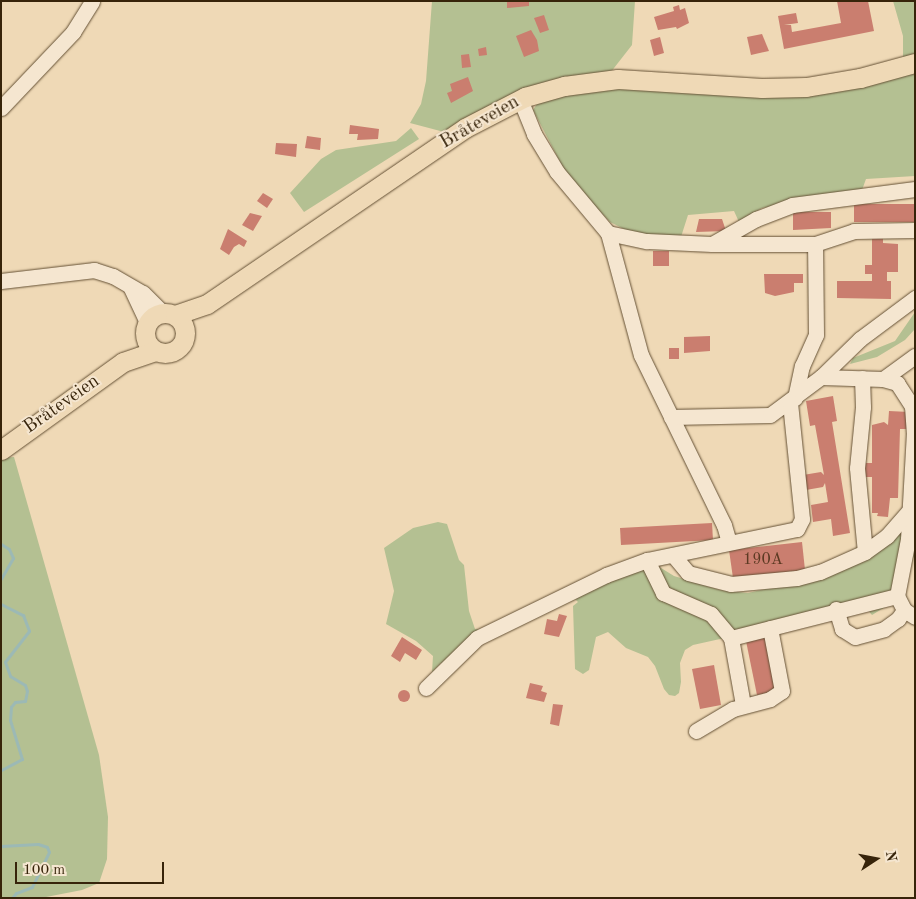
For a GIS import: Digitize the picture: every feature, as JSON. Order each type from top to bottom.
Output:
[{"type":"main road","name":"Bråteveien","points":[[123,362],[146,329],[174,320],[207,304],[465,128],[520,99],[564,86],[618,79],[754,88],[806,87],[860,78],[915,62]]},
{"type":"main road","name":"Bråteveien","points":[[1,450],[123,362],[155,351],[167,353],[178,348],[174,320]]},
{"type":"main road","points":[[146,329],[155,351]]},
{"type":"street","points":[[1,108],[74,32],[92,1]]},
{"type":"street","points":[[520,99],[548,158],[575,197],[608,233],[641,355],[724,525],[729,542]]},
{"type":"street","points":[[712,244],[756,219],[792,205],[915,189]]},
{"type":"street","points":[[608,233],[647,241],[712,244],[814,244],[854,231],[915,230]]},
{"type":"street","points":[[426,688],[468,644],[487,631],[606,575],[647,560],[673,556],[729,542],[785,534],[802,523],[792,400],[802,366],[816,335],[814,244]]},
{"type":"street","points":[[1,281],[20,281],[86,270],[113,276],[143,293],[174,320]]},
{"type":"street","points":[[131,287],[146,329]]},
{"type":"street","points":[[671,417],[760,417],[792,400],[822,376],[860,339],[915,298]]},
{"type":"street","points":[[883,379],[915,356]]},
{"type":"street","points":[[822,376],[883,379],[904,389],[912,406],[911,508],[897,596],[909,614],[892,624],[855,637],[842,629],[836,609]]},
{"type":"street","points":[[862,378],[863,407],[857,468],[865,552]]},
{"type":"street","points":[[673,556],[688,573],[731,584],[798,578],[828,569],[865,552],[887,536],[911,508]]},
{"type":"street","points":[[647,560],[663,593],[711,614],[731,638],[743,705]]},
{"type":"street","points":[[731,638],[836,609],[897,596]]},
{"type":"street","points":[[696,731],[743,705],[770,699],[782,691],[770,628]]},
{"type":"green space","points":[[432,1],[635,1],[632,45],[607,77],[776,90],[903,62],[903,36],[893,1],[915,1],[915,176],[866,179],[862,190],[762,208],[739,222],[734,211],[688,215],[680,240],[636,235],[610,222],[569,179],[533,110],[542,96],[463,137],[410,123],[421,104],[426,81]]},
{"type":"green space","points":[[411,128],[419,139],[304,212],[290,193],[321,159],[336,150],[396,141]]},
{"type":"green space","points":[[915,312],[915,329],[905,340],[877,357],[850,364],[853,358],[895,341]]},
{"type":"green space","points":[[14,457],[99,755],[108,817],[107,859],[99,883],[82,890],[41,898],[1,898],[1,458]]},
{"type":"green space","points":[[915,519],[915,554],[905,577],[890,604],[872,615],[865,607],[693,645],[685,650],[680,663],[681,682],[679,693],[675,696],[669,695],[664,689],[655,666],[648,657],[626,648],[608,632],[596,637],[589,670],[583,674],[575,669],[573,606],[578,602],[569,593],[653,563],[674,576],[720,590],[748,593],[783,585]]},
{"type":"green space","points":[[438,522],[447,524],[459,560],[464,565],[469,611],[475,629],[478,629],[448,667],[441,663],[432,672],[433,656],[416,641],[386,624],[394,591],[384,548],[413,528]]},
{"type":"building","points":[[507,1],[529,1],[529,6],[507,8]]},
{"type":"building","points":[[837,1],[868,1],[874,31],[784,49],[778,16],[796,13],[798,23],[784,25],[791,25],[792,32],[841,23]]},
{"type":"building","points":[[679,5],[680,10],[685,8],[689,23],[677,29],[676,27],[658,30],[654,17],[674,11],[673,7]]},
{"type":"building","points":[[544,15],[549,30],[540,33],[534,18]]},
{"type":"building","points":[[531,30],[537,40],[539,51],[524,57],[516,36]]},
{"type":"building","points":[[762,34],[769,51],[751,55],[747,37]]},
{"type":"building","points":[[660,37],[664,53],[654,56],[650,40]]},
{"type":"building","points":[[486,47],[487,55],[479,56],[478,49]]},
{"type":"building","points":[[469,54],[471,67],[462,68],[461,55]]},
{"type":"building","points":[[468,77],[473,91],[451,103],[447,93],[452,91],[450,84]]},
{"type":"building","points":[[350,125],[379,129],[378,139],[357,140],[358,134],[349,134]]},
{"type":"building","points":[[307,136],[321,138],[320,150],[305,148]]},
{"type":"building","points":[[276,143],[297,144],[296,157],[275,154]]},
{"type":"building","points":[[263,193],[273,199],[267,208],[257,201]]},
{"type":"building","points":[[854,204],[914,204],[914,222],[854,222]]},
{"type":"building","points":[[793,212],[831,212],[831,228],[793,230]]},
{"type":"building","points":[[250,213],[262,216],[253,231],[242,225]]},
{"type":"building","points":[[699,219],[722,219],[726,231],[696,232]]},
{"type":"building","points":[[228,229],[247,241],[244,247],[239,244],[234,247],[229,255],[220,249]]},
{"type":"building","points":[[872,236],[883,236],[883,243],[898,244],[898,272],[887,272],[887,281],[891,281],[891,299],[837,298],[837,281],[872,281],[872,274],[865,274],[865,265],[872,265]]},
{"type":"building","points":[[653,251],[669,251],[669,266],[653,266]]},
{"type":"building","points":[[764,274],[803,274],[803,283],[794,283],[794,292],[775,296],[765,293]]},
{"type":"building","points":[[710,336],[710,351],[684,353],[684,337]]},
{"type":"building","points":[[669,348],[679,348],[679,359],[669,359]]},
{"type":"building","points":[[833,396],[837,421],[832,422],[850,533],[833,536],[831,519],[813,522],[811,505],[828,502],[825,483],[823,487],[806,490],[803,475],[821,472],[824,475],[815,425],[810,426],[806,401]]},
{"type":"building","points":[[889,411],[909,412],[909,429],[900,429],[898,498],[890,498],[888,517],[877,516],[878,513],[872,513],[872,477],[863,477],[863,463],[872,463],[872,425],[884,422],[888,425]]},
{"type":"building","points":[[712,523],[713,540],[621,545],[620,528]]},
{"type":"building","points":[[802,542],[805,570],[733,578],[729,550]]},
{"type":"building","points":[[559,614],[567,616],[559,637],[544,634],[547,619],[557,621]]},
{"type":"building","points":[[767,636],[778,691],[757,695],[746,641]]},
{"type":"building","points":[[402,637],[422,650],[416,660],[405,653],[400,662],[391,656]]},
{"type":"building","points":[[714,665],[721,705],[700,709],[692,669]]},
{"type":"building","points":[[530,683],[543,686],[541,691],[547,693],[544,702],[526,698]]},
{"type":"building","points":[[402,690],[406,690],[410,696],[406,702],[402,702],[398,698],[398,694]]},
{"type":"building","points":[[553,704],[563,705],[559,726],[550,724]]},
{"type":"waterway","points":[[1,544],[9,549],[13,558],[1,579]]},
{"type":"waterway","points":[[1,604],[23,615],[29,631],[5,662],[10,676],[25,685],[27,691],[25,701],[15,702],[11,707],[10,720],[22,759],[1,770]]},
{"type":"waterway","points":[[1,846],[38,844],[47,847],[49,852],[32,887],[16,893],[12,898]]}]
